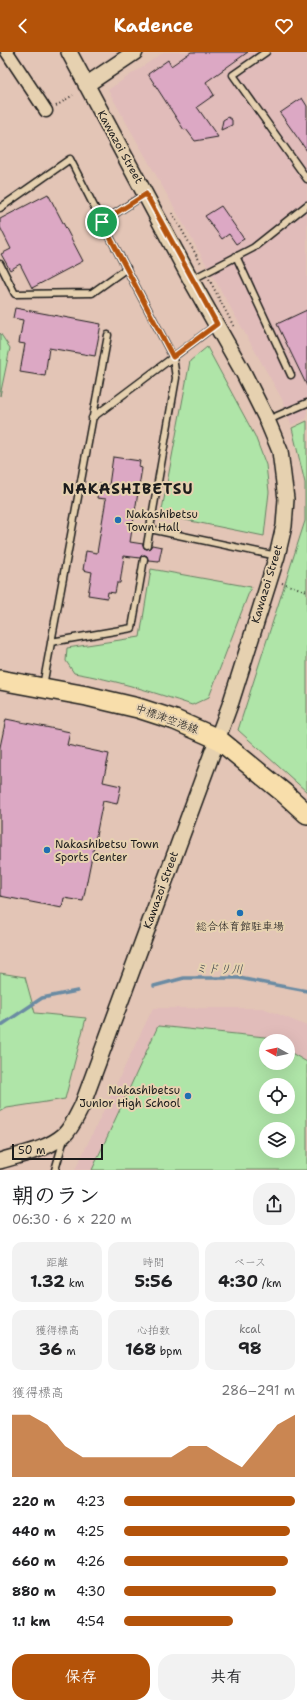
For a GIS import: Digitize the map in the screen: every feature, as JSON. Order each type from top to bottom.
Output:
[{"type":"main road","name":"中標津空港線","points":[[0,680],[43,687],[138,708],[175,720],[218,739],[284,793],[307,814]]},
{"type":"street","points":[[7,52],[46,111]]},
{"type":"street","name":"Kawazoi Street","points":[[65,1135],[82,1106],[231,702],[277,556],[284,526],[286,499],[280,451],[267,420],[243,372],[191,280],[69,52]]},
{"type":"street","points":[[86,85],[135,52]]},
{"type":"street","points":[[0,1161],[48,1145],[65,1135]]},
{"type":"lane","points":[[266,52],[233,75],[307,179]]},
{"type":"lane","points":[[0,208],[70,159],[173,357],[176,378],[147,545]]},
{"type":"lane","points":[[102,222],[146,194]]},
{"type":"lane","points":[[191,280],[253,248],[307,205]]},
{"type":"lane","points":[[236,256],[291,375]]},
{"type":"lane","points":[[0,264],[15,294],[92,293],[127,268]]},
{"type":"lane","points":[[92,418],[217,324]]},
{"type":"lane","points":[[43,687],[108,335]]},
{"type":"lane","points":[[267,420],[307,404]]},
{"type":"lane","points":[[150,529],[277,556]]},
{"type":"lane","points":[[51,642],[132,628],[144,559]]},
{"type":"lane","points":[[55,1170],[65,1135]]},
{"type":"path","points":[[46,111],[74,95]]},
{"type":"path","points":[[282,583],[307,591]]},
{"type":"shaded area","points":[[164,52],[307,52],[307,418],[291,425],[282,399],[108,90]]},
{"type":"shaded area","name":"Nakashibetsu Junior High School","points":[[153,1008],[263,1008],[307,1026],[307,1170],[75,1170]]},
{"type":"green space","points":[[0,333],[10,348],[0,396]]},
{"type":"green space","points":[[207,347],[255,436],[266,465],[269,492],[264,536],[161,515],[190,361]]},
{"type":"green space","points":[[307,421],[307,792],[238,730],[305,521],[305,483],[292,428]]},
{"type":"green space","points":[[151,569],[251,587],[209,697],[192,705],[134,687],[74,673],[66,661],[67,648],[140,637]]},
{"type":"green space","points":[[0,973],[25,977],[35,1013],[86,1018],[65,1099],[7,1108],[0,1112]]},
{"type":"green space","name":"Nakashibetsu Junior High School","points":[[158,1026],[259,1036],[259,1070],[295,1070],[295,1055],[307,1062],[307,1170],[92,1170]]},
{"type":"building","points":[[191,52],[248,52],[206,82],[214,95],[197,107],[218,137],[195,141],[186,129],[184,130],[148,74],[168,60],[171,66]]},
{"type":"building","points":[[302,98],[307,106],[307,151],[280,113]]},
{"type":"building","points":[[228,117],[232,120],[232,125],[221,130],[223,120]]},
{"type":"building","points":[[48,194],[83,261],[32,288],[20,264],[10,270],[1,254],[11,249],[0,227],[0,219]]},
{"type":"building","points":[[221,206],[244,239],[236,244],[229,234],[222,239],[205,216]]},
{"type":"building","points":[[15,308],[101,324],[95,356],[49,348],[45,376],[20,372],[25,344],[19,343],[23,320],[13,318]]},
{"type":"building","points":[[307,310],[307,386],[277,324]]},
{"type":"building","name":"Nakashibetsu Town Hall","points":[[113,457],[140,461],[139,467],[142,468],[130,542],[143,544],[144,548],[147,549],[152,545],[162,547],[159,561],[148,560],[147,556],[144,555],[140,558],[124,556],[120,583],[117,583],[115,593],[108,592],[107,598],[88,595],[92,572],[83,570],[86,551],[97,553],[106,499],[97,498],[99,484],[109,485]]},
{"type":"building","name":"Nakashibetsu Town Sports Center","points":[[6,719],[70,732],[67,745],[109,754],[103,782],[121,786],[117,804],[103,801],[83,901],[64,898],[62,908],[0,896],[0,747]]},
{"type":"waterway","name":"ミドリ川","points":[[154,986],[184,978],[239,978],[307,991]]},
{"type":"waterway","name":"ミドリ川","points":[[0,1026],[42,998],[77,991]]},
{"type":"place","name":"Nakashibetsu Town Hall","points":[[118,520]]},
{"type":"place","name":"Nakashibetsu Town Sports Center","points":[[47,850]]},
{"type":"place","name":"総合体育館駐車場","points":[[240,913]]},
{"type":"place","name":"Nakashibetsu Junior High School","points":[[188,1096]]},
{"type":"district","name":"NAKASHIBETSU","points":[[128,489]]},
{"type":"route","points":[[146,194],[191,280],[217,324],[173,357],[102,222],[146,194]]}]
